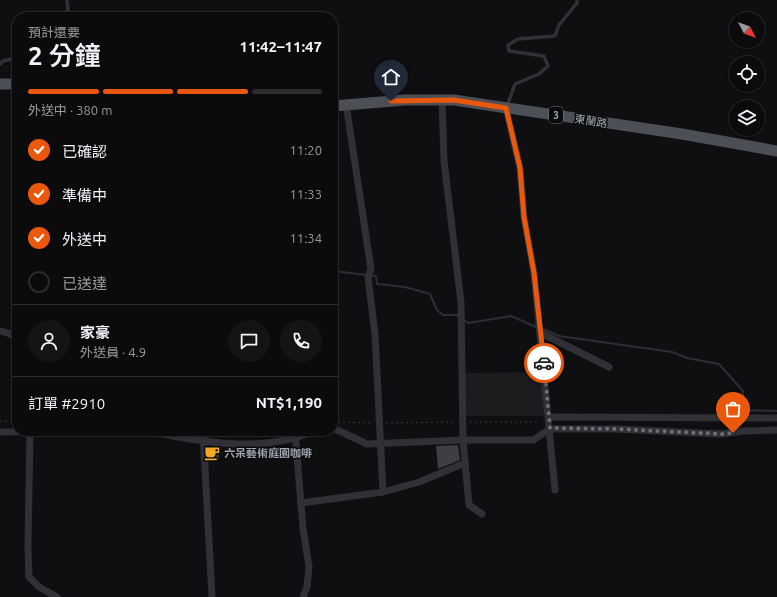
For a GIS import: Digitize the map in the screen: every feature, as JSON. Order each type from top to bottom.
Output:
[{"type":"main road","points":[[0,84],[12,84]]},
{"type":"main road","name":"東蘭路","points":[[338,105],[406,100],[442,100],[682,134],[777,151]]},
{"type":"street","points":[[442,100],[444,161],[461,302],[463,440],[469,505],[482,514]]},
{"type":"street","points":[[346,104],[371,269],[368,277],[375,334],[382,442],[383,492]]},
{"type":"street","points":[[506,108],[520,168],[524,217],[534,273],[555,490]]},
{"type":"street","points":[[0,330],[12,335]]},
{"type":"street","points":[[541,334],[609,367]]},
{"type":"street","points":[[549,418],[777,418]]},
{"type":"street","points":[[338,430],[368,444],[382,442],[463,440],[533,440],[550,428],[616,429],[721,434],[744,431],[777,430]]},
{"type":"street","points":[[0,432],[12,432]]},
{"type":"street","points":[[30,436],[29,577],[39,587],[57,597]]},
{"type":"street","points":[[173,436],[204,442],[249,444],[296,439],[303,436]]},
{"type":"street","points":[[204,436],[212,597]]},
{"type":"street","points":[[296,436],[301,503],[309,567],[307,587],[302,597]]},
{"type":"street","points":[[301,503],[383,492],[419,482],[465,463]]},
{"type":"lane","points":[[67,0],[67,12]]},
{"type":"lane","points":[[506,108],[515,84],[539,74],[548,66],[544,56],[509,51],[508,45],[518,39],[556,36],[559,25],[577,3],[577,0]]},
{"type":"lane","points":[[0,64],[3,61],[12,59]]},
{"type":"path","points":[[0,421],[12,421]]},
{"type":"shaded area","points":[[544,372],[547,416],[464,416],[463,373]]},
{"type":"building","points":[[458,445],[460,460],[438,469],[436,446]]},
{"type":"building","name":"六呆藝術庭園咖啡","points":[[209,447],[218,448],[219,459],[210,460]]},
{"type":"waterway","points":[[338,272],[376,276],[377,284],[405,287],[430,294],[437,310],[443,315],[458,315]]},
{"type":"waterway","points":[[463,319],[468,323],[511,316],[536,327]]},
{"type":"waterway","points":[[541,328],[559,336],[672,352],[687,358],[719,364],[743,391],[742,410],[777,411]]},
{"type":"way so far","points":[[544,363],[550,428],[616,429],[721,434],[733,433]]},
{"type":"place","name":"六呆藝術庭園咖啡","points":[[212,453]]},
{"type":"route","points":[[391,101],[454,100],[506,108],[512,127],[517,159],[520,168],[524,217],[534,273],[544,363]]}]
